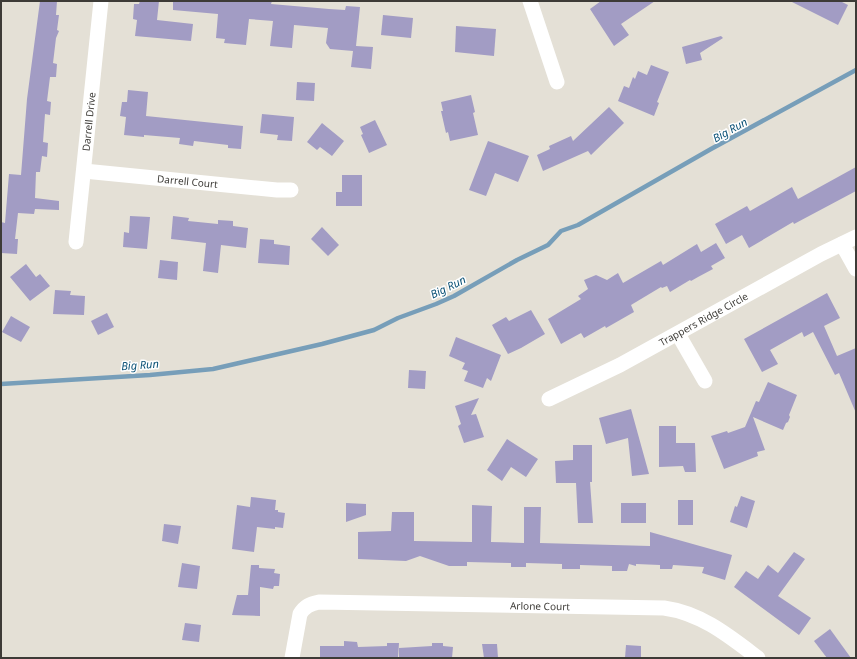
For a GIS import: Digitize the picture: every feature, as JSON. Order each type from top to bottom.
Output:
[{"type":"street","name":"Darrell Drive","points":[[76,242],[101,1]]},
{"type":"street","points":[[530,1],[557,82]]},
{"type":"street","name":"Darrell Court","points":[[84,171],[276,190],[291,190]]},
{"type":"street","name":"Trappers Ridge Circle","points":[[549,399],[620,365],[856,237]]},
{"type":"street","points":[[842,244],[856,269]]},
{"type":"street","points":[[678,334],[705,381]]},
{"type":"street","name":"Arlone Court","points":[[292,658],[300,614],[308,605],[319,602],[673,609],[701,619],[724,633],[758,658]]},
{"type":"building","points":[[40,1],[57,1],[56,15],[59,15],[57,30],[59,31],[56,38],[53,63],[57,64],[56,77],[50,77],[47,101],[51,102],[50,115],[45,114],[43,142],[48,143],[47,157],[42,156],[40,172],[36,172],[35,198],[59,201],[59,210],[35,209],[34,214],[18,213],[15,239],[18,239],[17,254],[1,253],[1,222],[5,223],[9,174],[21,175],[27,99]]},
{"type":"building","points":[[140,1],[159,1],[157,20],[193,24],[191,41],[135,36],[137,20],[133,19],[134,4],[139,4]]},
{"type":"building","points":[[173,1],[272,1],[271,4],[345,10],[346,6],[360,7],[356,46],[373,47],[371,69],[351,67],[353,51],[330,49],[326,43],[328,28],[294,25],[292,48],[270,46],[273,21],[249,19],[246,45],[224,43],[225,39],[216,38],[218,14],[173,10]]},
{"type":"building","points":[[601,1],[655,1],[621,24],[629,35],[614,46],[590,9]]},
{"type":"building","points":[[790,1],[840,1],[848,5],[838,25]]},
{"type":"building","points":[[383,15],[413,18],[411,38],[381,35]]},
{"type":"building","points":[[456,26],[496,29],[494,56],[455,52]]},
{"type":"building","points":[[721,36],[723,38],[700,53],[702,60],[686,64],[682,47]]},
{"type":"building","points":[[651,65],[669,72],[657,102],[659,103],[654,116],[618,101],[624,86],[629,88],[633,77],[635,79],[638,71],[647,75]]},
{"type":"building","points":[[297,82],[315,83],[314,101],[296,100]]},
{"type":"building","points":[[128,90],[148,92],[146,116],[243,126],[241,149],[228,148],[228,145],[194,141],[193,146],[179,144],[180,138],[124,135],[126,117],[120,116],[122,102],[127,102]]},
{"type":"building","points":[[471,95],[478,135],[450,141],[448,132],[446,133],[441,111],[443,111],[441,102]]},
{"type":"building","points":[[609,107],[624,123],[591,155],[588,151],[543,171],[537,155],[550,149],[549,146],[571,136],[573,141]]},
{"type":"building","points":[[262,114],[294,117],[292,141],[277,140],[278,135],[260,133]]},
{"type":"building","points":[[375,120],[387,145],[369,153],[361,135],[363,134],[360,127]]},
{"type":"building","points":[[322,123],[344,141],[332,156],[320,147],[317,150],[307,142]]},
{"type":"building","points":[[488,141],[529,156],[518,182],[495,173],[486,196],[469,190]]},
{"type":"building","points":[[856,167],[856,191],[794,224],[793,222],[749,248],[742,235],[726,244],[715,224],[747,206],[750,211],[792,187],[798,199]]},
{"type":"building","points":[[342,175],[362,175],[362,206],[336,206],[336,192],[342,192]]},
{"type":"building","points":[[130,216],[150,217],[147,249],[123,247],[124,232],[129,233]]},
{"type":"building","points":[[173,216],[189,218],[188,221],[218,224],[218,220],[233,221],[233,226],[248,228],[246,248],[221,245],[218,273],[203,271],[206,243],[171,239]]},
{"type":"building","points":[[322,227],[339,245],[328,256],[311,239]]},
{"type":"building","points":[[260,239],[274,240],[274,244],[290,246],[289,265],[258,263]]},
{"type":"building","points":[[716,243],[725,258],[711,266],[713,269],[670,292],[667,286],[661,287],[631,305],[634,312],[606,328],[605,326],[584,338],[581,333],[561,344],[548,319],[581,299],[578,296],[588,289],[584,280],[596,275],[607,280],[618,273],[623,283],[661,261],[663,265],[697,244],[701,252]]},
{"type":"building","points":[[160,260],[178,262],[177,280],[158,278]]},
{"type":"building","points":[[26,264],[36,277],[40,274],[50,286],[30,301],[10,277]]},
{"type":"building","points":[[55,290],[71,291],[70,295],[85,296],[84,315],[53,314]]},
{"type":"building","points":[[827,293],[840,318],[824,326],[837,356],[856,348],[856,413],[839,373],[835,375],[813,332],[804,337],[802,332],[770,350],[778,364],[762,372],[744,339]]},
{"type":"building","points":[[531,310],[545,334],[508,354],[492,325],[506,317],[509,321]]},
{"type":"building","points":[[107,313],[114,327],[98,335],[91,321]]},
{"type":"building","points":[[11,316],[30,327],[21,342],[2,332]]},
{"type":"building","points":[[456,337],[501,355],[491,381],[487,378],[483,388],[464,381],[468,371],[462,369],[465,363],[449,356]]},
{"type":"building","points":[[409,370],[426,371],[425,389],[408,388]]},
{"type":"building","points":[[768,382],[797,395],[789,415],[790,417],[788,422],[783,430],[753,417],[765,450],[757,452],[758,456],[724,469],[711,436],[727,431],[728,433],[745,427],[756,401],[759,402]]},
{"type":"building","points":[[479,398],[471,415],[476,414],[484,437],[464,443],[458,426],[461,424],[455,406]]},
{"type":"building","points":[[631,409],[649,474],[632,476],[628,438],[606,444],[599,418]]},
{"type":"building","points":[[659,426],[676,426],[676,443],[695,443],[696,472],[685,472],[683,466],[659,467]]},
{"type":"building","points":[[507,439],[538,459],[526,477],[511,467],[502,481],[487,470]]},
{"type":"building","points":[[573,445],[592,445],[592,482],[590,482],[593,523],[578,523],[576,483],[556,483],[555,461],[573,460]]},
{"type":"building","points":[[741,496],[755,501],[747,528],[730,522],[735,506],[737,507]]},
{"type":"building","points":[[251,497],[276,500],[275,510],[285,513],[283,528],[275,527],[275,529],[257,527],[254,552],[232,549],[237,505],[250,507]]},
{"type":"building","points":[[678,500],[693,500],[693,525],[678,525]]},
{"type":"building","points":[[346,503],[366,504],[366,515],[346,522]]},
{"type":"building","points":[[621,503],[646,503],[646,523],[621,523]]},
{"type":"building","points":[[472,505],[492,506],[491,542],[524,543],[524,507],[541,507],[540,543],[650,546],[650,532],[732,555],[725,580],[702,573],[704,567],[673,565],[672,569],[660,569],[660,565],[636,564],[636,566],[629,564],[627,571],[612,571],[612,566],[580,565],[580,569],[562,569],[562,564],[526,563],[526,567],[511,567],[511,563],[467,562],[467,566],[449,566],[420,556],[406,561],[358,559],[358,532],[391,531],[392,512],[414,512],[414,541],[472,542]]},
{"type":"building","points":[[164,524],[181,526],[178,544],[162,541]]},
{"type":"building","points":[[794,552],[805,559],[778,596],[811,618],[799,635],[734,587],[746,571],[758,579],[768,565],[778,573]]},
{"type":"building","points":[[182,563],[200,566],[197,589],[178,587]]},
{"type":"building","points":[[251,565],[259,565],[259,568],[275,569],[274,573],[280,574],[279,586],[274,586],[273,589],[260,587],[260,616],[232,615],[237,595],[248,595]]},
{"type":"building","points":[[185,623],[201,625],[199,642],[182,640]]},
{"type":"building","points":[[830,629],[851,658],[827,658],[814,641]]},
{"type":"building","points":[[344,641],[357,642],[358,647],[387,646],[387,643],[399,643],[398,658],[320,658],[320,646],[344,646]]},
{"type":"building","points":[[432,643],[443,643],[443,646],[453,647],[452,658],[399,658],[399,648],[432,646]]},
{"type":"building","points":[[482,644],[497,644],[498,658],[484,658]]},
{"type":"building","points":[[626,645],[641,646],[641,658],[625,658]]},
{"type":"waterway","name":"Big Run","points":[[1,384],[150,375],[213,369],[322,344],[374,330],[398,318],[454,296],[517,260],[548,245],[561,231],[578,225],[711,149],[856,70]]}]
